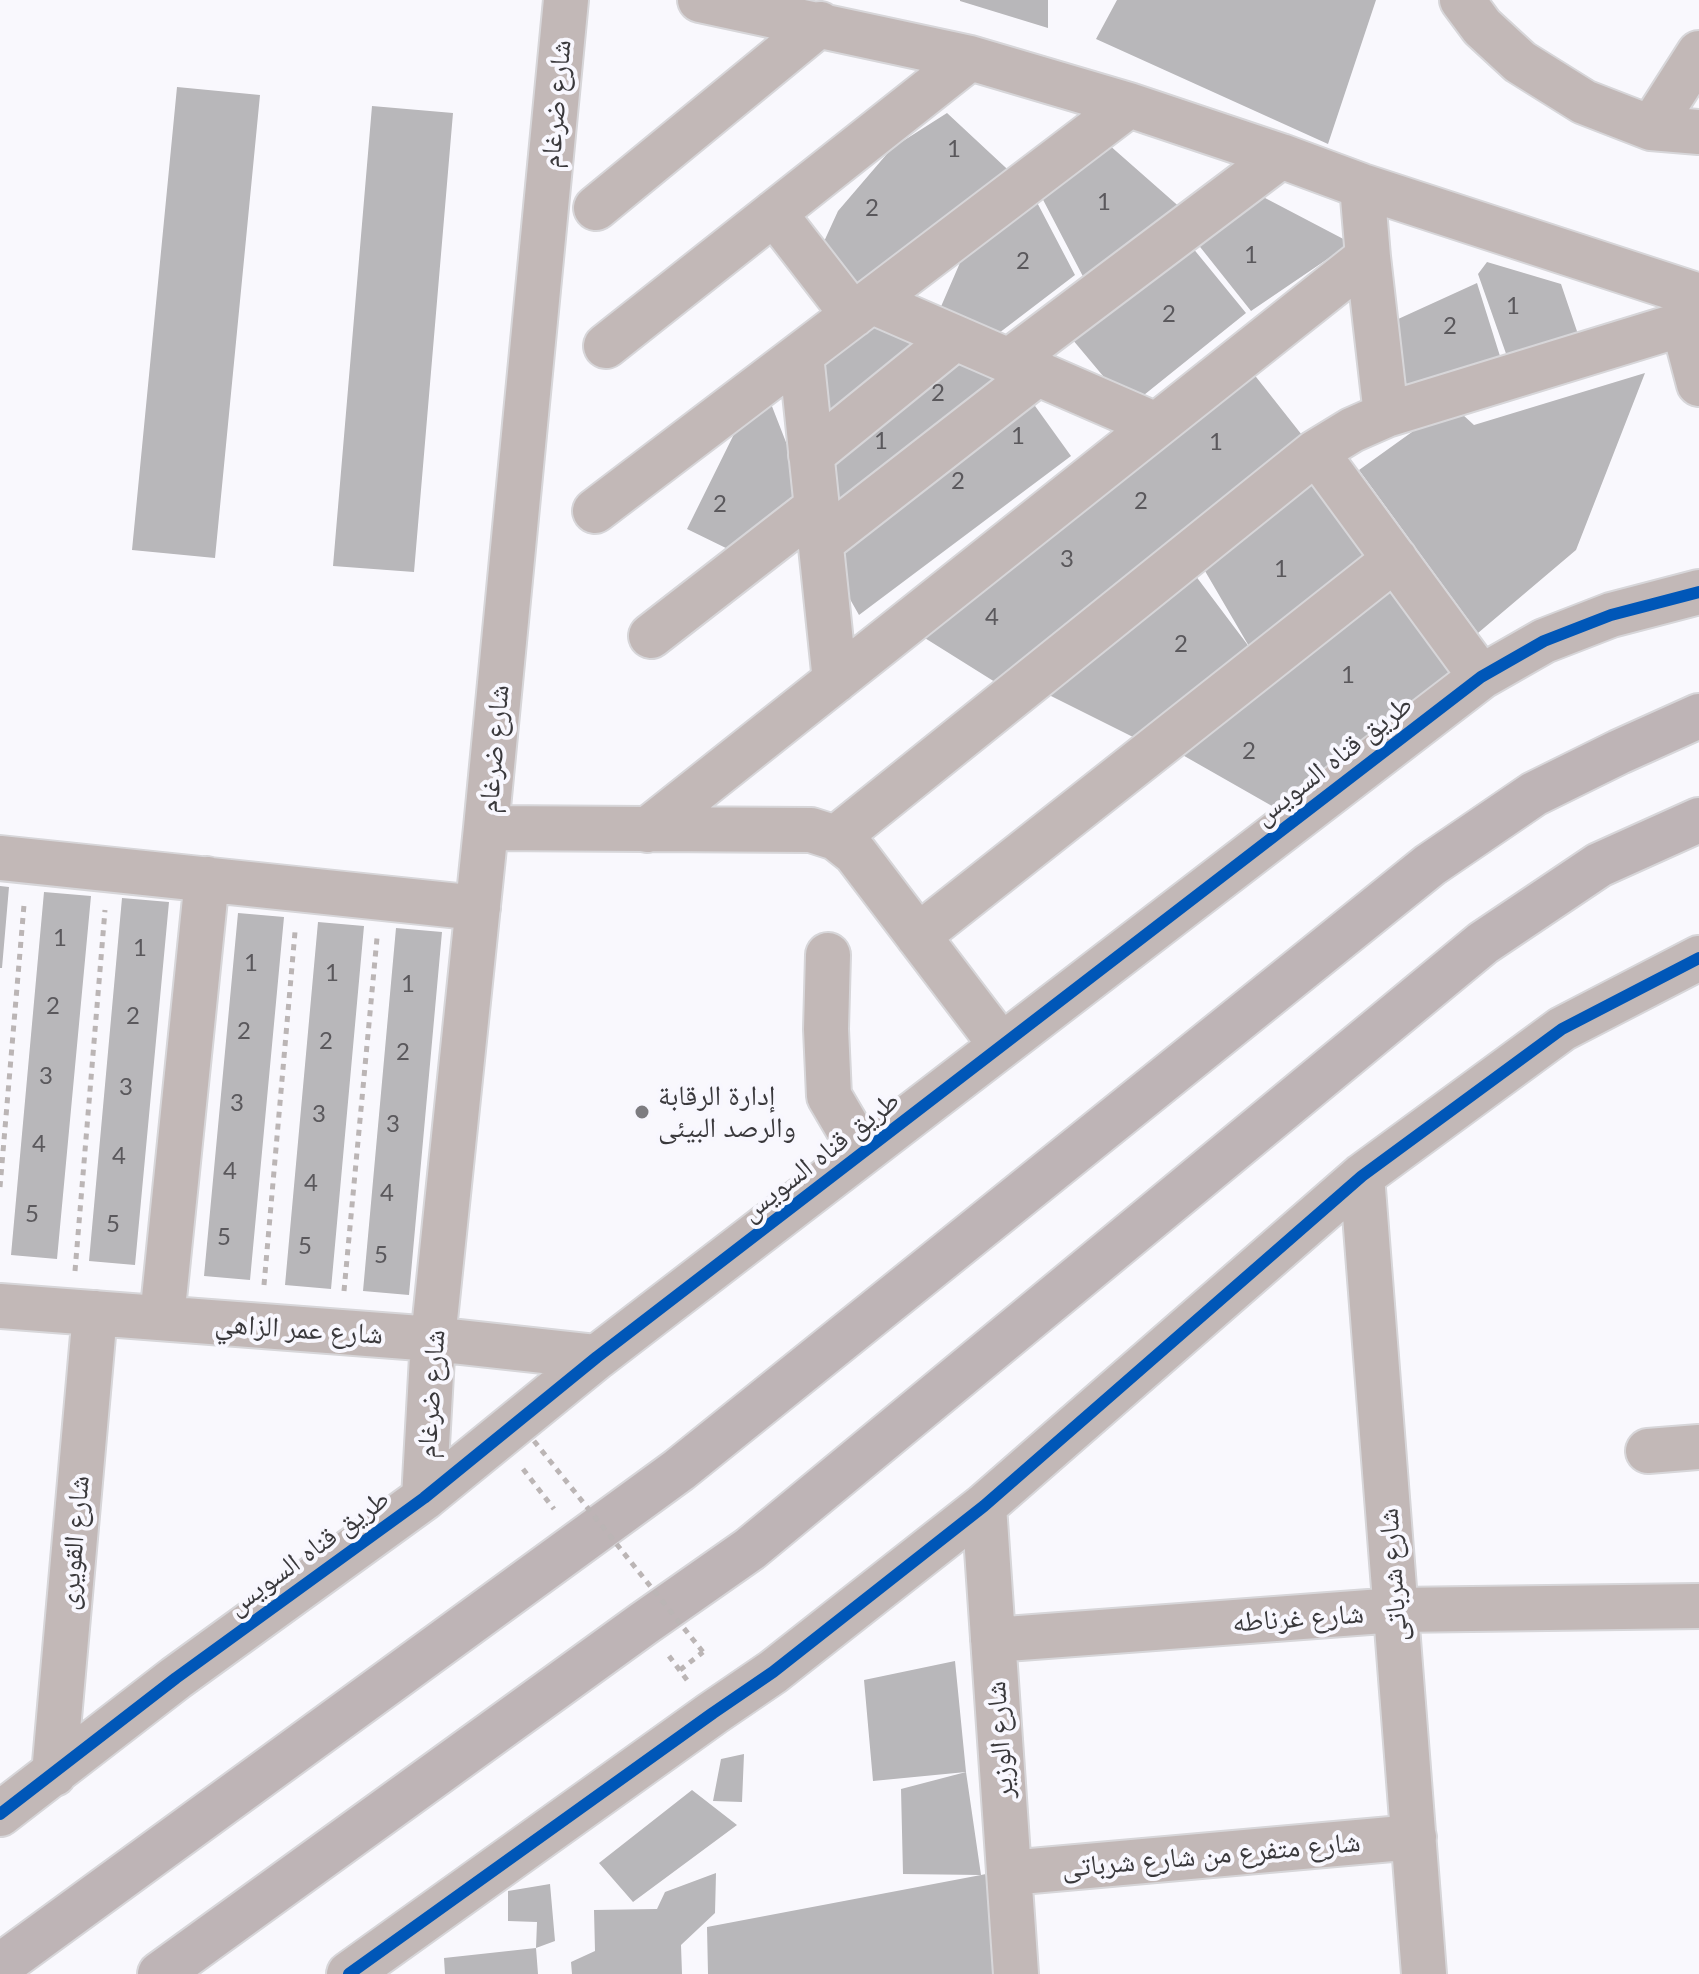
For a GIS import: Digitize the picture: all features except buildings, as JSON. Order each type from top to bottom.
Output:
[{"type":"highway","points":[[0,1966],[679,1470],[1430,865],[1534,794],[1699,716]]},
{"type":"highway","points":[[160,1974],[750,1549],[1483,943],[1599,865],[1699,820]]},
{"type":"street","name":"شارع ضرغام","points":[[424,1498],[433,1339],[566,0]]},
{"type":"street","points":[[700,0],[970,58],[1129,105],[1281,156],[1694,313]]},
{"type":"street","points":[[1462,0],[1482,27],[1520,62],[1584,102],[1651,128],[1699,132]]},
{"type":"street","points":[[596,208],[820,24]]},
{"type":"street","points":[[1651,128],[1699,53]]},
{"type":"street","points":[[606,346],[970,58]]},
{"type":"street","points":[[595,511],[1129,105]]},
{"type":"street","points":[[651,636],[818,525],[1023,368],[1281,156]]},
{"type":"street","points":[[1362,186],[1386,415]]},
{"type":"street","points":[[774,213],[862,308],[955,338],[1156,425]]},
{"type":"street","points":[[647,830],[1368,257]]},
{"type":"street","points":[[1694,313],[1699,384]]},
{"type":"street","points":[[836,838],[1316,452],[1352,430],[1386,415],[1694,313]]},
{"type":"street","points":[[811,455],[955,338]]},
{"type":"street","points":[[801,355],[835,681]]},
{"type":"street","points":[[1316,452],[1481,677]]},
{"type":"street","points":[[918,936],[1395,559]]},
{"type":"street","name":"طريق قناه السويس","points":[[0,1814],[176,1678],[424,1498],[515,1440],[597,1357],[1481,677],[1544,641],[1611,615],[1699,592]]},
{"type":"street","points":[[486,828],[811,830],[836,838],[855,853],[1001,1045]]},
{"type":"street","points":[[14,859],[478,908]]},
{"type":"street","points":[[162,1318],[207,879]]},
{"type":"street","points":[[828,955],[826,1029],[829,1096],[843,1122],[865,1150]]},
{"type":"street","points":[[349,1974],[773,1672],[984,1506],[1362,1176],[1562,1029],[1699,958]]},
{"type":"street","name":"شارع شرباتى","points":[[1362,1176],[1424,1974]]},
{"type":"street","name":"شارع عمر الزاهي","points":[[0,1306],[433,1339],[597,1357]]},
{"type":"street","name":"شارع القويرى","points":[[54,1774],[83,1312]]},
{"type":"street","points":[[1648,1451],[1699,1447]]},
{"type":"street","name":"شارع الوزير","points":[[984,1506],[1016,1974]]},
{"type":"street","name":"شارع غرناطه","points":[[993,1640],[1396,1610],[1699,1606]]},
{"type":"street","name":"شارع متفرع من شارع شرباتى","points":[[1009,1873],[1414,1837]]},
{"type":"path","points":[[0,1187],[14,859]]},
{"type":"path","points":[[83,1312],[108,869]]},
{"type":"path","points":[[261,1326],[298,889]]},
{"type":"path","points":[[340,1332],[381,898]]},
{"type":"path","points":[[515,1440],[513,1456],[580,1543]]},
{"type":"path","points":[[515,1440],[703,1652],[680,1670]]},
{"type":"path","points":[[643,1624],[713,1713]]},
{"type":"cycle path","points":[[0,1814],[176,1678],[424,1498],[597,1357],[1481,677],[1544,641],[1611,615],[1699,592]]},
{"type":"cycle path","points":[[349,1974],[773,1672],[984,1506],[1362,1176],[1562,1029],[1699,958]]},
{"type":"place","name":"إدارة الرقابة والرصد البيئى","points":[[642,1112]]}]
